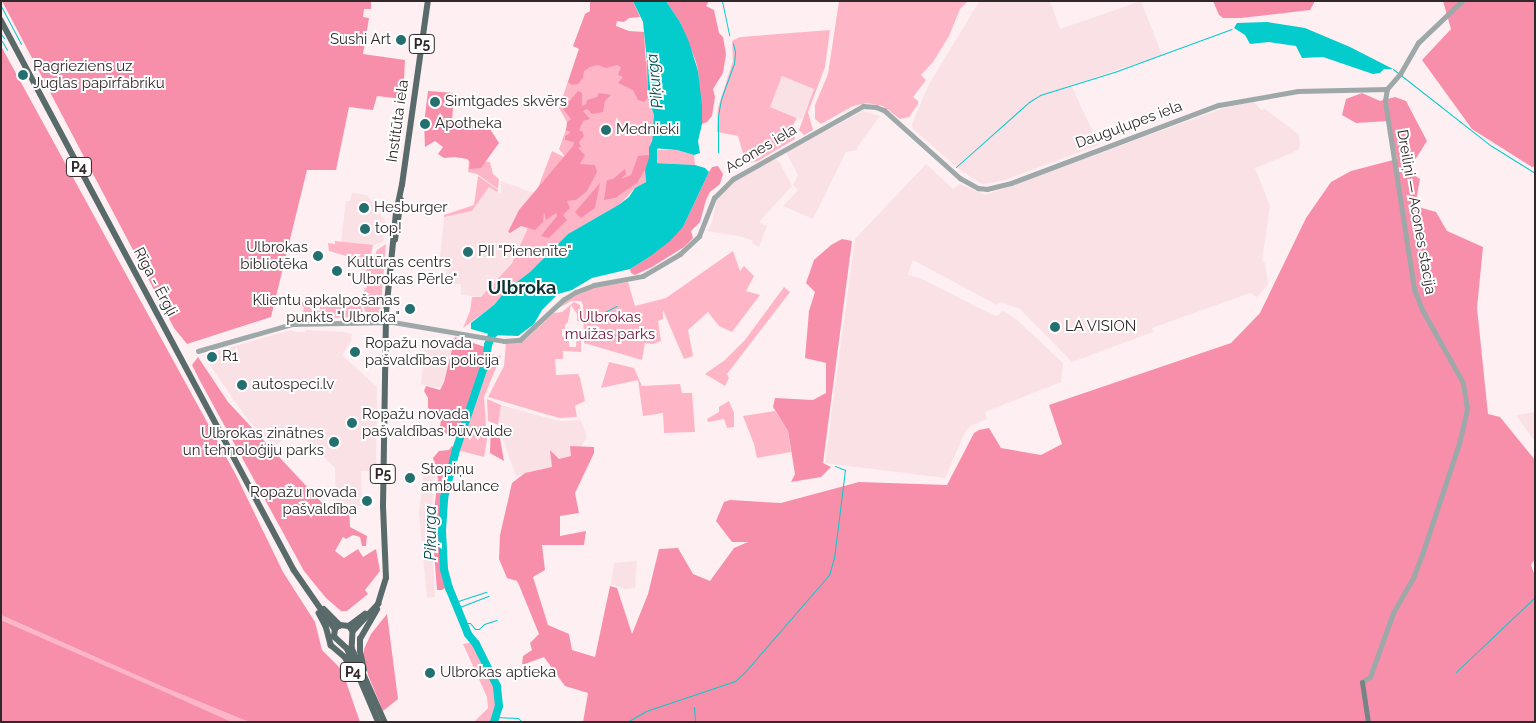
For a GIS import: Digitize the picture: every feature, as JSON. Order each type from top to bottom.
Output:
[{"type":"main road","name":"Institūta iela","points":[[381,596],[386,572],[383,518],[386,322],[393,247],[398,227],[402,185],[428,1]]},
{"type":"main road","name":"Rīga - Ērgļi","points":[[2,23],[294,570],[335,630]]},
{"type":"main road","name":"Rīga - Ērgļi","points":[[287,556],[318,602],[340,625]]},
{"type":"main road","name":"P4","points":[[294,570],[322,619],[329,642],[346,658],[378,722]]},
{"type":"main road","name":"P5","points":[[379,710],[365,673],[360,644],[362,634],[381,596]]},
{"type":"main road","points":[[351,628],[340,625],[335,630],[335,640],[342,645],[352,641],[351,628],[381,596]]},
{"type":"main road","name":"P5","points":[[351,628],[378,604]]},
{"type":"main road","name":"P4","points":[[352,641],[358,662],[385,722]]},
{"type":"main road","name":"P4","points":[[342,645],[351,657],[378,722]]},
{"type":"main road","name":"Dreiliņi — Acones stacija","points":[[1362,682],[1368,722]]},
{"type":"street","points":[[1387,89],[1428,32],[1462,1]]},
{"type":"street","name":"Dauguļupes iela","points":[[904,126],[960,178],[978,188],[988,189],[1010,183],[1219,105],[1298,91],[1387,89]]},
{"type":"street","name":"Dreiliņi — Acones stacija","points":[[1362,682],[1370,677],[1394,613],[1425,547],[1459,444],[1467,401],[1455,366],[1422,310],[1414,289],[1385,101],[1387,89]]},
{"type":"street","name":"Acones iela","points":[[198,350],[282,326],[351,323],[386,322],[497,340],[511,341],[525,337],[563,300],[576,292],[599,284],[643,276],[665,265],[696,241],[703,230],[714,198],[732,179],[855,109],[863,106],[876,106],[904,126]]},
{"type":"shaded area","points":[[2,1],[371,1],[371,9],[364,9],[363,17],[369,18],[363,54],[405,60],[403,99],[377,96],[373,110],[349,107],[336,170],[307,170],[271,317],[187,344],[174,328]]},
{"type":"shaded area","points":[[590,1],[633,1],[640,17],[629,18],[624,22],[617,21],[616,26],[629,31],[644,32],[648,98],[644,102],[638,100],[633,90],[618,83],[623,77],[618,75],[621,67],[617,65],[606,68],[598,65],[590,67],[584,71],[583,78],[578,84],[572,85],[568,82],[579,49],[573,46],[585,14],[590,11]]},
{"type":"shaded area","points":[[666,1],[709,1],[706,6],[714,10],[719,33],[723,37],[726,54],[723,73],[713,89],[715,97],[712,116],[707,122],[702,124],[698,70],[695,59],[680,22]]},
{"type":"shaded area","points":[[1050,1],[1060,29],[1141,1],[1162,55],[1071,85],[1099,145],[1002,181],[982,184],[959,169],[913,129],[912,124],[929,84],[979,2]]},
{"type":"shaded area","points":[[1213,1],[1314,1],[1314,3],[1310,10],[1241,18],[1223,18],[1219,15]]},
{"type":"shaded area","points":[[1443,1],[1535,1],[1535,166],[1532,167],[1472,129],[1422,60],[1451,29]]},
{"type":"shaded area","points":[[1,46],[236,475],[283,572],[315,622],[322,650],[342,670],[360,722],[249,722],[161,686],[1,615]]},
{"type":"shaded area","points":[[782,76],[814,89],[802,120],[770,107]]},
{"type":"shaded area","points":[[428,91],[454,93],[452,122],[490,129],[499,143],[481,168],[469,169],[470,162],[467,159],[444,158],[438,154],[443,147],[435,141],[425,147],[424,124]]},
{"type":"shaded area","points":[[578,91],[582,93],[582,106],[586,104],[587,100],[597,97],[599,93],[611,95],[605,101],[603,112],[592,114],[587,109],[583,111],[590,119],[583,121],[579,131],[582,131],[584,136],[579,142],[581,147],[578,148],[585,155],[580,164],[595,165],[597,172],[587,191],[576,200],[567,201],[570,208],[563,215],[567,220],[549,238],[541,236],[557,216],[556,213],[546,220],[544,212],[543,222],[535,230],[521,226],[510,233],[508,232],[519,210],[573,146],[574,142],[565,140],[565,136],[570,133],[570,131],[566,131],[567,122],[571,119],[563,109]]},
{"type":"shaded area","points":[[1362,93],[1380,101],[1395,97],[1406,101],[1427,141],[1408,171],[1420,179],[1415,206],[1436,212],[1447,231],[1483,247],[1477,308],[1488,414],[1500,417],[1535,460],[1535,559],[1531,565],[1535,576],[1535,722],[583,722],[588,693],[565,686],[544,657],[522,665],[523,656],[532,650],[530,643],[539,634],[517,581],[507,578],[499,559],[500,535],[512,483],[525,473],[552,467],[550,450],[559,459],[571,456],[570,446],[594,447],[594,453],[575,493],[579,513],[560,516],[560,536],[586,531],[584,545],[542,545],[545,570],[533,577],[548,625],[569,634],[572,650],[595,657],[610,586],[617,588],[632,634],[648,594],[659,549],[678,548],[693,574],[710,581],[734,548],[748,542],[732,542],[716,521],[724,502],[730,500],[781,503],[859,482],[947,485],[974,433],[979,430],[989,428],[1001,448],[1041,455],[1062,444],[1049,405],[1231,343],[1260,313],[1306,218],[1331,182],[1351,171],[1397,159],[1389,121],[1356,123],[1342,115],[1346,99]]},
{"type":"shaded area","points":[[1254,102],[1261,110],[1265,109],[1299,135],[1300,143],[1299,149],[1292,153],[1255,168],[1270,206],[1262,261],[1265,263],[1268,284],[1257,297],[1250,293],[1152,328],[1153,332],[1072,362],[1020,309],[1000,302],[997,305],[913,260],[908,275],[920,278],[991,314],[997,316],[1003,311],[1017,320],[1063,363],[1061,382],[985,412],[987,419],[970,426],[965,432],[945,478],[825,463],[855,239],[926,164],[953,189],[960,184],[985,195],[1224,108]]},
{"type":"shaded area","points":[[863,111],[880,116],[857,150],[846,152],[813,219],[783,206],[798,190],[793,185],[798,175],[786,152]]},
{"type":"shaded area","points":[[638,156],[650,156],[647,166],[637,183],[615,198],[604,200],[607,180],[613,179],[625,169],[626,174],[621,179],[631,175]]},
{"type":"shaded area","points":[[774,159],[779,161],[792,186],[759,222],[767,226],[759,247],[752,243],[753,241],[743,237],[707,231],[712,223],[717,198],[738,179]]},
{"type":"shaded area","points":[[718,166],[723,174],[720,184],[710,192],[706,200],[700,222],[691,231],[693,238],[684,247],[652,267],[635,275],[631,273],[630,269],[648,258],[683,227],[709,172],[712,167]]},
{"type":"shaded area","points":[[501,181],[542,196],[511,263],[481,297],[461,295],[461,284],[446,284],[446,263],[440,259],[444,217],[472,211],[489,187],[501,194]]},
{"type":"shaded area","points":[[600,183],[595,208],[581,218],[575,212]]},
{"type":"shaded area","points":[[352,193],[367,195],[385,220],[383,242],[370,246],[341,242],[346,201],[350,201]]},
{"type":"shaded area","points":[[842,239],[852,241],[823,463],[831,467],[821,477],[791,482],[795,474],[788,431],[773,407],[775,398],[813,400],[826,393],[826,363],[805,358],[809,311],[815,292],[806,283],[814,260],[831,245]]},
{"type":"shaded area","points":[[291,330],[296,332],[305,332],[305,330],[352,334],[351,341],[342,355],[377,387],[376,471],[361,471],[362,506],[336,505],[335,468],[295,427],[275,447],[248,420],[203,355]]},
{"type":"shaded area","points":[[455,337],[485,347],[484,362],[458,437],[452,437],[440,430],[441,416],[428,408],[428,398],[424,391],[426,386],[440,390],[444,382]]},
{"type":"shaded area","points":[[426,339],[453,342],[444,380],[440,388],[421,384]]},
{"type":"shaded area","points":[[198,357],[228,402],[324,505],[349,506],[350,527],[367,536],[366,546],[362,546],[360,537],[353,535],[346,539],[343,537],[335,551],[344,558],[358,549],[363,557],[376,549],[380,571],[365,590],[368,594],[347,611],[341,611],[326,598],[304,571],[192,365]]},
{"type":"shaded area","points":[[501,405],[559,421],[581,420],[587,438],[568,464],[516,476],[498,425]]},
{"type":"shaded area","points":[[1535,412],[1535,438],[1533,439],[1516,415]]},
{"type":"shaded area","points":[[491,425],[499,433],[504,461],[490,453]]},
{"type":"shaded area","points":[[452,446],[456,447],[443,498],[440,530],[441,569],[445,588],[437,590],[432,526],[438,479],[433,458],[439,451],[449,450]]},
{"type":"shaded area","points":[[424,471],[435,473],[431,523],[435,597],[427,598],[419,513]]},
{"type":"shaded area","points":[[637,561],[635,588],[625,589],[611,584],[614,563]]},
{"type":"shaded area","points":[[387,614],[398,699],[383,711],[368,675],[364,649],[371,634]]},
{"type":"shaded area","points":[[1,620],[156,688],[232,722],[1,722]]},
{"type":"green space","points":[[839,1],[968,1],[960,9],[949,36],[933,62],[921,75],[926,80],[913,97],[918,101],[918,104],[909,117],[900,119],[883,106],[867,103],[853,106],[821,124],[815,119],[815,105],[828,74]]},
{"type":"green space","points":[[830,30],[825,67],[808,112],[813,130],[804,135],[799,130],[814,89],[782,76],[770,107],[797,118],[793,125],[795,139],[758,161],[746,164],[738,136],[717,132],[718,108],[733,61],[732,41],[740,37]]},
{"type":"green space","points":[[579,49],[647,61],[648,98],[654,115],[655,150],[677,150],[694,155],[695,165],[654,163],[645,170],[646,182],[635,188],[620,204],[568,234],[530,272],[505,291],[495,304],[463,328],[470,311],[472,297],[481,297],[512,263],[542,196],[536,193],[552,151],[566,158],[559,149],[568,124],[559,108]]},
{"type":"green space","points":[[469,160],[490,162],[493,174],[499,179],[498,189],[477,174],[468,172]]},
{"type":"green space","points":[[478,176],[498,190],[497,192],[489,187],[472,211],[444,217],[444,215],[474,205]]},
{"type":"green space","points":[[335,241],[373,245],[369,265],[363,270],[346,256],[329,251],[328,243],[335,244]]},
{"type":"green space","points":[[386,244],[380,315],[377,318],[368,318],[360,298],[365,290],[363,287],[366,289],[367,286],[364,282],[367,284],[364,272],[371,265],[377,250]]},
{"type":"green space","name":"Ulbrokas muižas parks","points":[[733,251],[740,271],[744,266],[754,276],[746,291],[760,295],[732,332],[719,326],[708,312],[688,330],[693,356],[684,359],[663,310],[663,319],[658,321],[661,341],[653,344],[645,343],[642,360],[584,343],[583,305],[581,301],[571,301],[559,308],[568,299],[593,287],[628,282],[635,306],[666,298]]},
{"type":"green space","points":[[784,287],[790,292],[727,374],[729,378],[725,386],[705,374],[725,360],[745,340]]},
{"type":"green space","points":[[317,296],[324,297],[325,302],[341,302],[340,299],[346,301],[344,297],[347,301],[351,301],[348,296],[352,301],[355,300],[353,296],[358,299],[365,317],[295,319],[296,316],[302,317],[304,307],[299,306],[298,302],[305,302],[311,309],[320,311],[320,305],[316,304]]},
{"type":"green space","points":[[574,302],[580,305],[581,321],[577,321],[577,314],[571,305],[568,322],[565,325],[565,329],[562,329],[562,336],[569,341],[569,347],[576,347],[577,333],[581,333],[581,352],[563,351],[563,359],[555,359],[556,375],[578,374],[580,378],[585,401],[575,406],[577,417],[559,418],[488,397],[504,366],[506,343],[526,339],[554,313],[562,312]]},
{"type":"green space","points":[[489,354],[501,356],[484,397],[487,440],[484,457],[457,450],[489,362]]},
{"type":"green space","points":[[609,362],[634,368],[642,386],[680,384],[682,393],[692,393],[695,432],[664,433],[663,413],[643,416],[638,380],[601,388]]},
{"type":"green space","points":[[487,399],[501,405],[498,425],[488,421]]},
{"type":"green space","points":[[729,401],[734,413],[734,427],[727,428],[724,419],[708,422],[707,419],[719,412],[719,407]]},
{"type":"green space","points":[[775,411],[788,431],[791,452],[757,458],[754,444],[743,416]]},
{"type":"green space","points":[[1,615],[161,686],[249,722],[232,722],[1,620]]},
{"type":"green space","points":[[474,642],[495,688],[497,707],[491,722],[474,722],[488,708],[487,697],[463,644]]},
{"type":"water","points":[[633,1],[666,1],[680,22],[689,42],[698,71],[702,106],[702,124],[698,141],[700,153],[694,155],[677,150],[652,148],[654,115],[648,98],[643,22]]},
{"type":"water","points":[[1267,22],[1305,28],[1350,47],[1393,69],[1384,69],[1380,73],[1373,74],[1323,57],[1302,58],[1296,46],[1269,42],[1250,44],[1245,35],[1234,28],[1237,23]]},
{"type":"water","points":[[650,155],[655,156],[654,163],[695,165],[705,168],[709,172],[683,227],[670,241],[630,269],[592,278],[572,290],[558,294],[542,310],[534,324],[518,336],[492,335],[471,329],[471,323],[495,304],[505,291],[530,272],[568,234],[620,204],[629,197],[635,188],[646,182],[645,170]]},
{"type":"waterway","points":[[722,1],[729,35]]},
{"type":"waterway","points":[[1,6],[21,44]]},
{"type":"waterway","points":[[956,167],[1029,102],[1040,95],[1117,71],[1232,29]]},
{"type":"waterway","points":[[1,34],[4,38]]},
{"type":"waterway","points":[[2,41],[7,50]]},
{"type":"waterway","points":[[718,152],[718,116],[721,99],[734,64],[735,52],[733,43]]},
{"type":"waterway","points":[[1393,69],[1490,145],[1535,173]]},
{"type":"waterway","name":"Piķurga","points":[[653,165],[653,149],[657,140]]},
{"type":"waterway","points":[[589,320],[617,306]]},
{"type":"waterway","name":"Piķurga","points":[[494,722],[499,706],[497,686],[476,644],[468,634],[449,588],[444,569],[442,530],[444,498],[456,450],[486,361],[488,345],[492,335],[499,329]]},
{"type":"waterway","points":[[587,334],[608,336],[646,332]]},
{"type":"waterway","points":[[627,722],[646,711],[735,681],[829,575],[834,558],[845,470],[835,466]]},
{"type":"waterway","points":[[455,602],[486,592]]},
{"type":"waterway","points":[[457,608],[489,596]]},
{"type":"waterway","points":[[1456,672],[1535,597]]},
{"type":"waterway","points":[[463,623],[470,623],[475,629],[479,629],[484,624],[496,620]]},
{"type":"waterway","points":[[694,707],[695,722]]},
{"type":"waterway","points":[[497,717],[518,718],[522,722]]},
{"type":"place","name":"Sushi Art","points":[[401,40]]},
{"type":"place","name":"Pagrieziens uz Juglas papīrfabriku","points":[[23,75]]},
{"type":"place","name":"Simtgades skvērs","points":[[435,102]]},
{"type":"place","name":"Apotheka","points":[[425,124]]},
{"type":"place","name":"Mednieki","points":[[606,130]]},
{"type":"place","name":"Hesburger","points":[[364,208]]},
{"type":"place","name":"top!","points":[[365,229]]},
{"type":"place","name":"PII \"Pienenīte\"","points":[[468,252]]},
{"type":"place","name":"Ulbrokas bibliotēka","points":[[318,256]]},
{"type":"place","name":"Kultūras centrs \"Ulbrokas Pērle\"","points":[[337,271]]},
{"type":"place","name":"Klientu apkalpošanas punkts \"Ulbroka\"","points":[[410,309]]},
{"type":"place","name":"LA VISION","points":[[1055,327]]},
{"type":"place","name":"Ropažu novada pašvaldības policija","points":[[355,352]]},
{"type":"place","name":"R1","points":[[212,357]]},
{"type":"place","name":"autospeci.lv","points":[[242,385]]},
{"type":"place","name":"Ropažu novada pašvaldības būvvalde","points":[[352,423]]},
{"type":"place","name":"Ulbrokas zinātnes un tehnoloģiju parks","points":[[334,442]]},
{"type":"place","name":"Stopiņu ambulance","points":[[410,478]]},
{"type":"place","name":"Ropažu novada pašvaldība","points":[[367,501]]},
{"type":"place","name":"Ulbrokas aptieka","points":[[430,673]]},
{"type":"district","name":"Ulbroka","points":[[522,288]]}]
